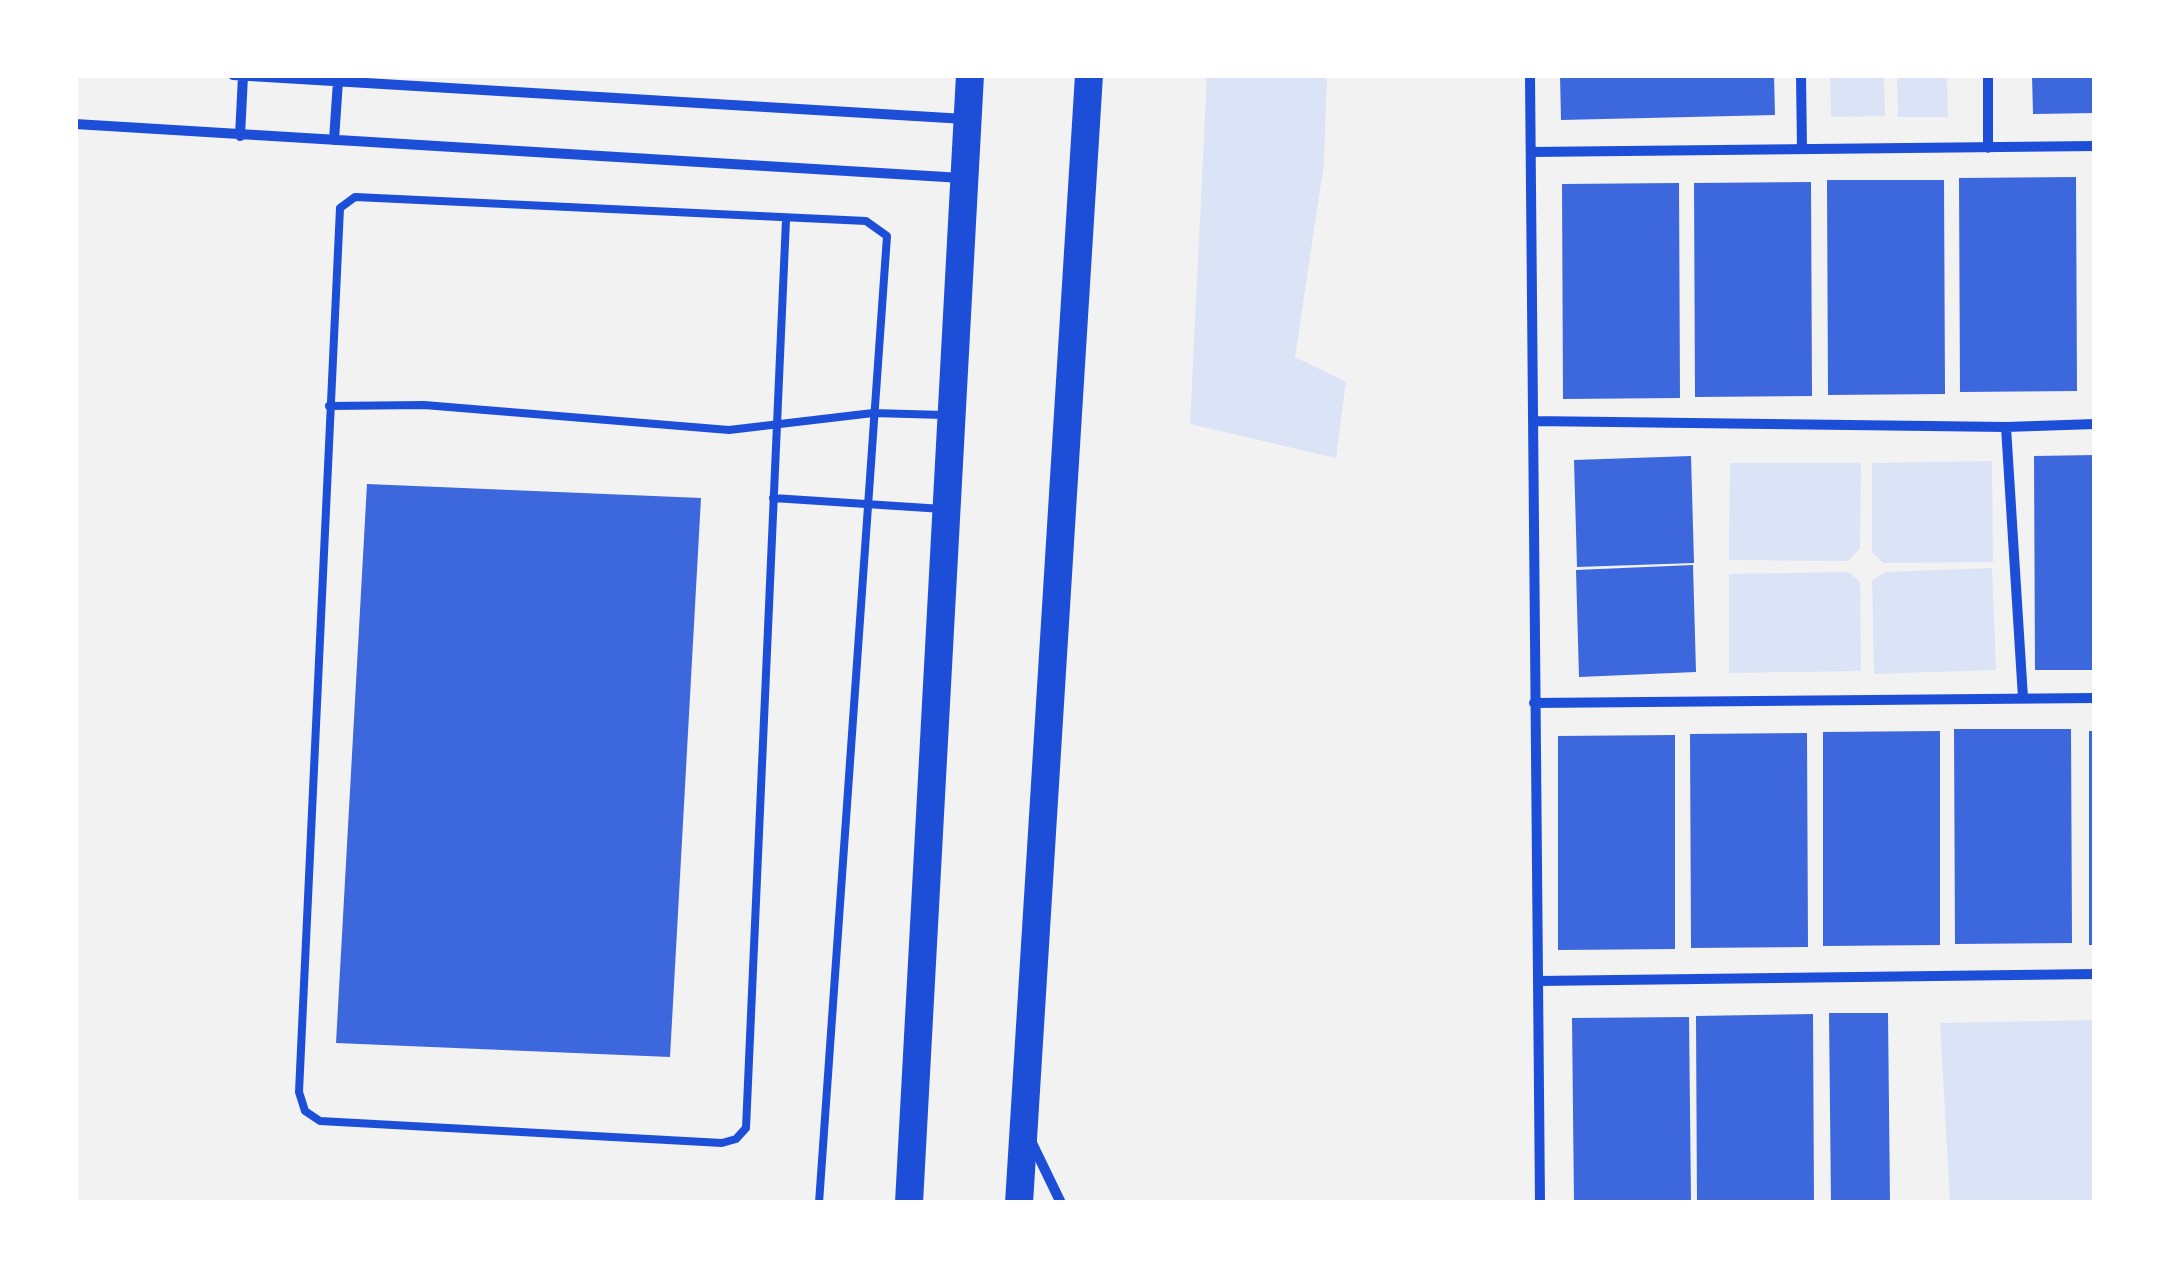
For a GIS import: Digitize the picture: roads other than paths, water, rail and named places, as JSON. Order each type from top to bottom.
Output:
[{"type":"highway","points":[[909,1203],[950,509],[970,75]]},
{"type":"highway","points":[[1019,1203],[1089,75]]},
{"type":"street","points":[[233,75],[967,119]]},
{"type":"street","points":[[1530,75],[1540,1203]]},
{"type":"street","points":[[1801,75],[1802,148]]},
{"type":"street","points":[[1988,75],[1988,148]]},
{"type":"street","points":[[240,136],[244,76]]},
{"type":"street","points":[[334,140],[338,81]]},
{"type":"street","points":[[75,124],[965,178]]},
{"type":"street","points":[[1531,152],[2095,146]]},
{"type":"street","points":[[1533,421],[2006,427],[2095,424]]},
{"type":"street","points":[[2006,427],[2023,698]]},
{"type":"street","points":[[1534,703],[2095,698]]},
{"type":"street","points":[[1538,981],[2095,974]]},
{"type":"street","points":[[1024,1128],[1061,1203]]},
{"type":"lane","points":[[786,220],[746,1128],[736,1139],[722,1143],[320,1121],[305,1111],[299,1092],[340,208],[354,197],[866,221],[886,236],[819,1203]]},
{"type":"lane","points":[[329,406],[424,405],[729,430],[873,413],[954,415]]},
{"type":"lane","points":[[773,498],[950,509]]}]
